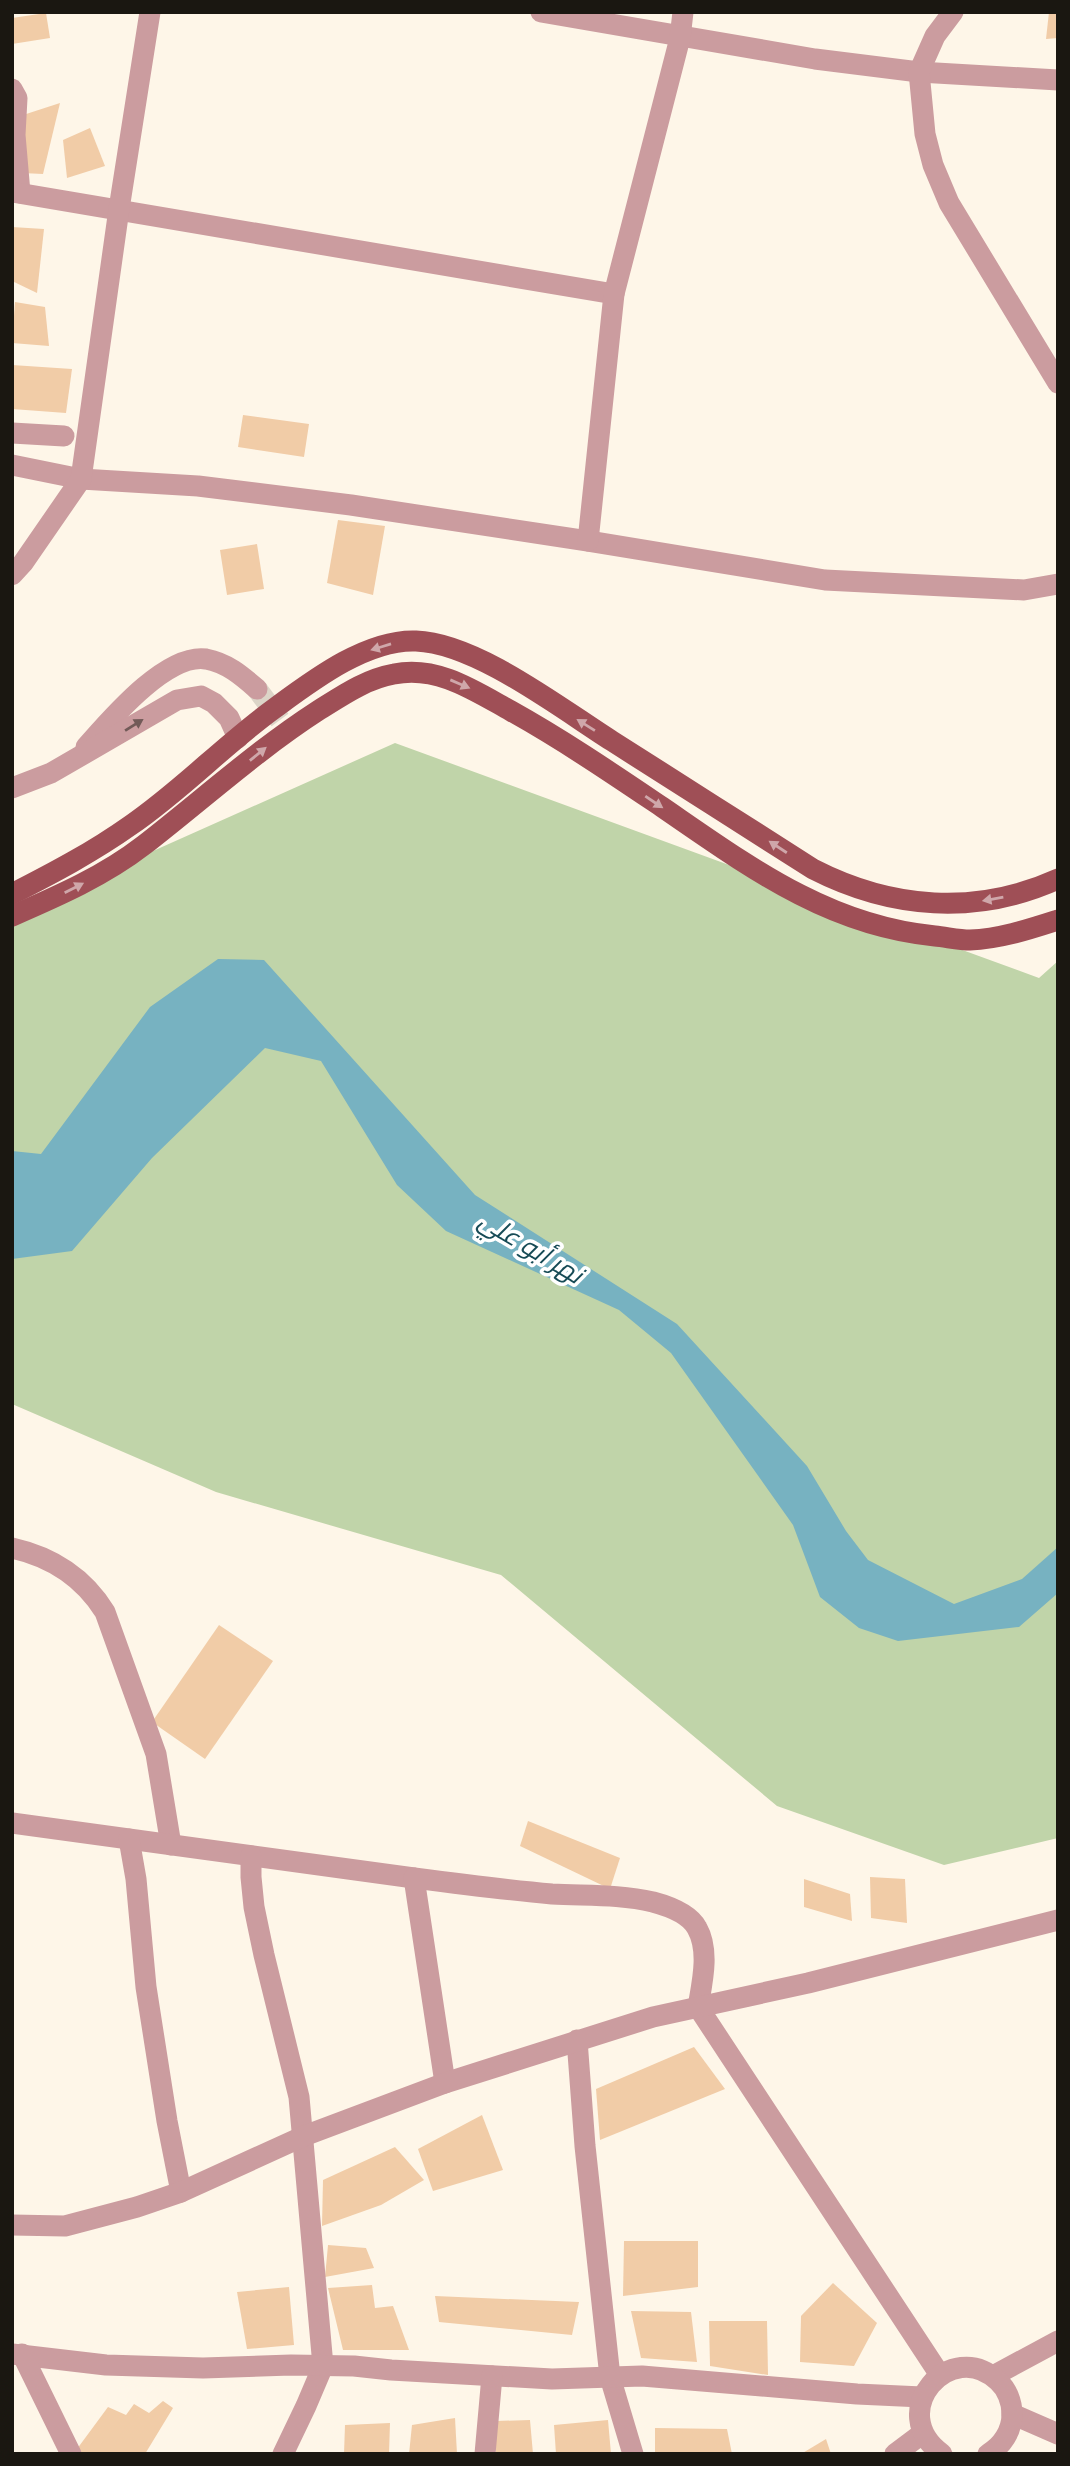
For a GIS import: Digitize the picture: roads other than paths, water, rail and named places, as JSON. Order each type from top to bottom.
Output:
[{"type":"main road","points":[[12,894],[66,867],[133,824],[274,709],[338,665],[383,645],[414,640],[448,645],[474,656],[813,869],[838,882],[913,902],[957,905],[1003,897],[1058,879]]},
{"type":"main road","points":[[12,916],[76,887],[141,848],[284,725],[348,691],[397,673],[438,675],[467,686],[521,716],[615,775],[754,870],[814,903],[858,921],[907,934],[971,940],[1013,933],[1058,920]]},
{"type":"street","points":[[12,575],[81,479],[150,12]]},
{"type":"street","points":[[541,12],[680,38],[815,59],[919,72],[1058,80]]},
{"type":"street","points":[[588,541],[614,294],[680,38],[683,12]]},
{"type":"street","points":[[953,12],[935,36],[919,72],[925,134],[933,165],[949,203],[1058,383]]},
{"type":"street","points":[[12,89],[17,98],[16,193],[614,294]]},
{"type":"street","points":[[12,433],[64,436]]},
{"type":"street","points":[[12,465],[81,479],[198,486],[351,505],[825,580],[1024,590],[1058,584]]},
{"type":"street","points":[[75,759],[114,715],[161,675],[181,663],[199,659],[233,668],[257,689]]},
{"type":"street","points":[[12,788],[51,772],[177,699],[201,696],[214,703],[229,718],[238,738]]},
{"type":"street","points":[[12,1548],[46,1558],[79,1580],[95,1596],[105,1612],[156,1754],[171,1845]]},
{"type":"street","points":[[12,1823],[502,1889],[626,1898],[674,1909],[696,1926],[701,1937],[704,1968],[698,2007],[940,2375]]},
{"type":"street","points":[[129,1839],[136,1879],[146,1987],[181,2192]]},
{"type":"street","points":[[251,1856],[254,1907],[299,2097],[323,2366],[283,2454]]},
{"type":"street","points":[[414,1878],[445,2083]]},
{"type":"street","points":[[12,2225],[65,2226],[103,2218],[181,2192],[304,2136],[445,2083],[653,2017],[808,1983],[1058,1920]]},
{"type":"street","points":[[577,2040],[585,2146],[610,2377],[634,2454]]},
{"type":"street","points":[[993,2376],[1058,2341]]},
{"type":"street","points":[[17,2354],[118,2366],[323,2366],[579,2379],[681,2378],[922,2397]]},
{"type":"street","points":[[17,2354],[71,2454]]},
{"type":"street","points":[[942,2454],[930,2444],[923,2433],[919,2409],[922,2397],[929,2385],[940,2375],[967,2367],[993,2376],[1007,2393],[1012,2414],[1010,2428],[1003,2441],[988,2454]]},
{"type":"street","points":[[485,2454],[492,2376]]},
{"type":"street","points":[[1012,2414],[1058,2434]]},
{"type":"street","points":[[895,2454],[923,2433]]},
{"type":"water","name":"نهر أبو علي","points":[[218,959],[264,960],[475,1195],[677,1324],[807,1466],[846,1531],[868,1560],[954,1604],[1022,1579],[1058,1547],[1058,1593],[1019,1627],[898,1641],[859,1628],[820,1597],[793,1525],[671,1353],[619,1310],[446,1231],[397,1185],[321,1061],[265,1048],[152,1158],[72,1251],[12,1259],[12,1151],[41,1154],[150,1007]]},
{"type":"tunnel","points":[[257,689],[280,720]]}]
